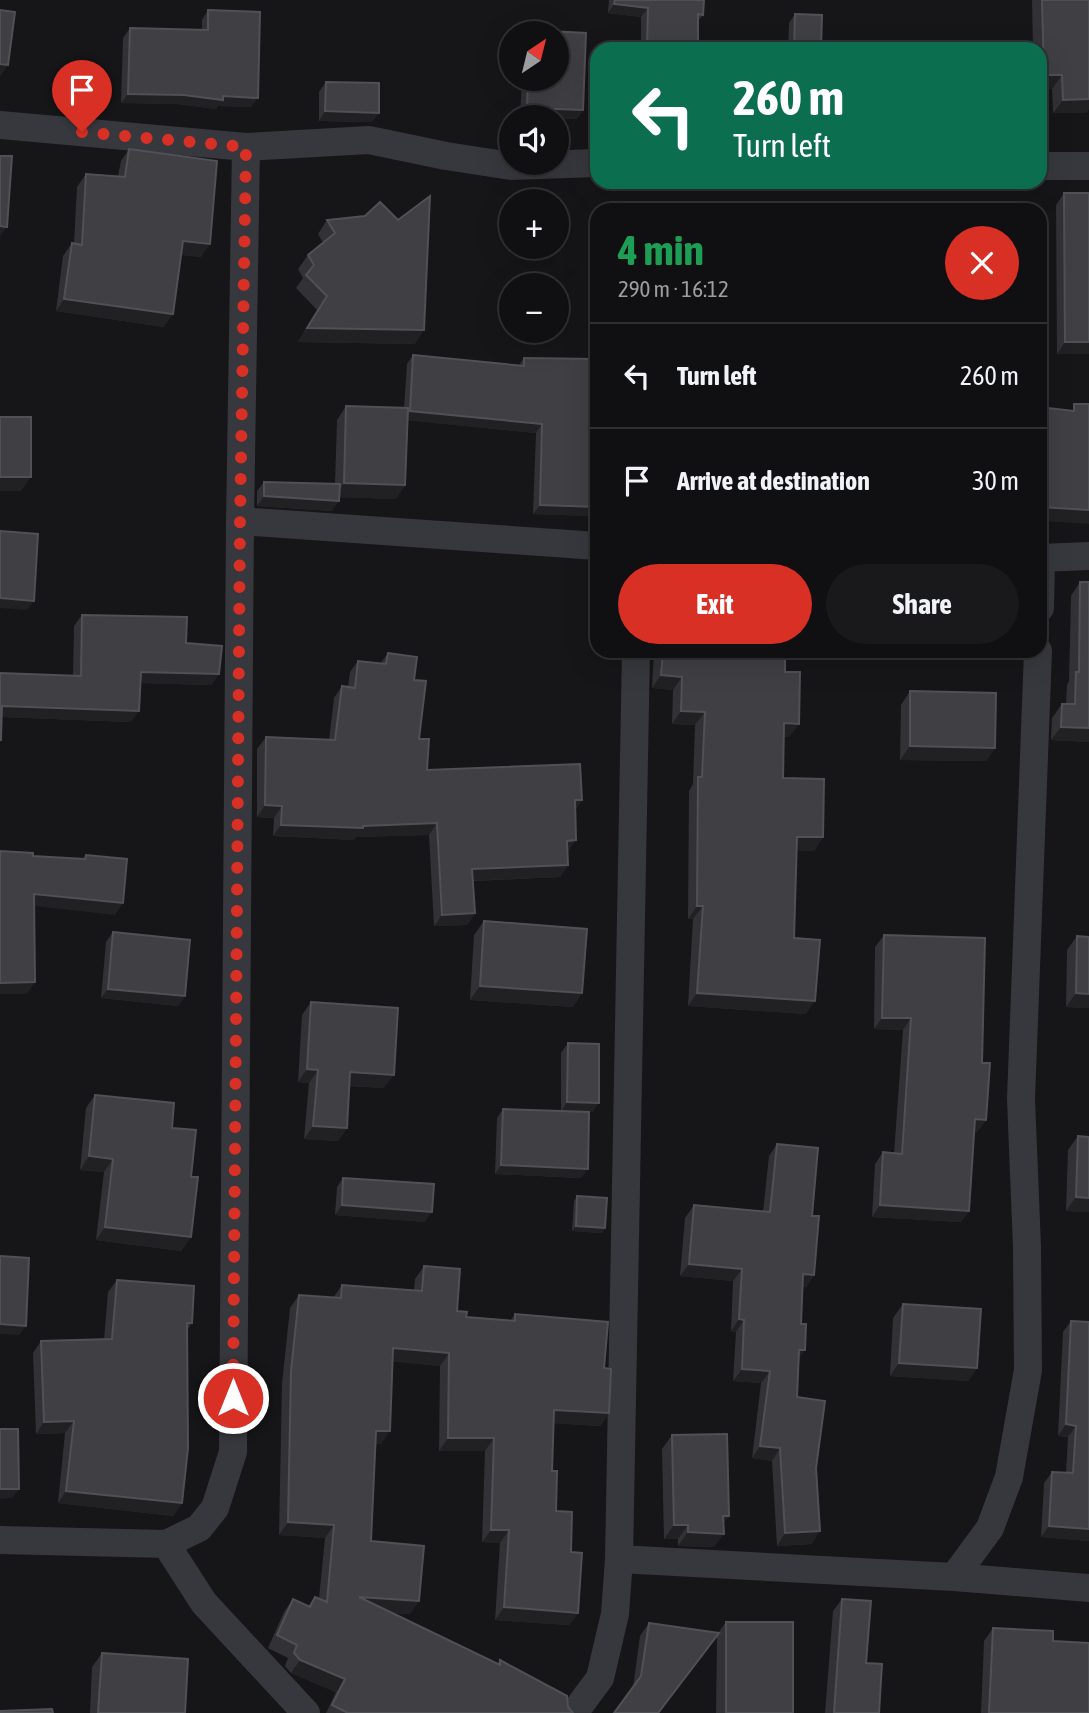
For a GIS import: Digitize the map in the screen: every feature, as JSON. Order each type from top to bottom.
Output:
[{"type":"street","points":[[0,125],[246,147],[369,140],[511,166],[590,163]]},
{"type":"street","points":[[0,1540],[166,1544],[199,1528],[215,1508],[233,1452],[240,521],[246,147]]},
{"type":"street","points":[[1047,166],[1089,166]]},
{"type":"street","points":[[240,521],[590,546]]},
{"type":"street","points":[[1047,558],[1089,556]]},
{"type":"street","points":[[574,1713],[600,1678],[615,1614],[620,1559],[636,658]]},
{"type":"street","points":[[954,1577],[990,1528],[1009,1477],[1028,1370],[1027,1247],[1021,1099],[1038,658]]},
{"type":"street","points":[[166,1544],[204,1603],[306,1713]]},
{"type":"street","points":[[620,1559],[1089,1587]]},
{"type":"building","points":[[615,0],[704,0],[703,15],[698,14],[698,42],[647,42],[648,8],[614,4]]},
{"type":"building","points":[[1042,0],[1089,0],[1089,99],[1063,100],[1062,75],[1047,75],[1047,42],[1043,42]]},
{"type":"building","points":[[0,10],[15,12],[8,65],[0,64]]},
{"type":"building","points":[[208,10],[260,12],[258,98],[223,96],[223,100],[184,95],[128,94],[130,28],[208,30]]},
{"type":"building","points":[[795,14],[822,15],[821,42],[794,42]]},
{"type":"building","points":[[569,32],[586,33],[583,110],[569,110],[569,105],[527,105],[528,91],[569,91]]},
{"type":"building","points":[[326,82],[379,83],[379,113],[325,111]]},
{"type":"building","points":[[129,149],[217,161],[210,244],[183,241],[173,314],[64,299],[72,243],[82,245],[86,174],[125,177]]},
{"type":"building","points":[[0,156],[12,156],[7,227],[0,226]]},
{"type":"building","points":[[1064,193],[1089,193],[1089,342],[1065,342]]},
{"type":"building","points":[[430,196],[424,330],[307,328],[327,296],[306,275],[314,265],[308,255],[335,233],[327,220],[365,216],[380,202],[398,220]]},
{"type":"building","points":[[413,355],[524,366],[524,358],[590,359],[590,507],[540,505],[542,424],[410,411]]},
{"type":"building","points":[[1074,404],[1089,404],[1089,510],[1047,507],[1047,408],[1074,411]]},
{"type":"building","points":[[346,406],[408,408],[405,485],[344,483]]},
{"type":"building","points":[[0,417],[31,417],[31,477],[0,477]]},
{"type":"building","points":[[264,482],[340,484],[339,501],[264,496]]},
{"type":"building","points":[[0,531],[38,534],[34,601],[0,598]]},
{"type":"building","points":[[1080,582],[1089,582],[1089,728],[1061,727],[1062,704],[1075,704],[1076,672],[1079,672]]},
{"type":"building","points":[[82,615],[187,617],[186,643],[222,646],[219,674],[141,672],[139,711],[2,706],[0,740],[0,673],[81,676]]},
{"type":"building","points":[[388,653],[417,657],[414,680],[426,681],[419,739],[429,739],[427,770],[580,764],[582,800],[575,800],[576,840],[567,841],[568,865],[472,869],[475,913],[442,915],[437,823],[363,828],[281,825],[282,806],[265,805],[266,737],[335,740],[342,686],[355,688],[358,661],[386,664]]},
{"type":"building","points":[[662,658],[785,658],[785,672],[800,672],[799,724],[784,723],[783,778],[824,779],[823,837],[797,837],[794,938],[820,940],[815,1001],[697,993],[703,906],[697,906],[698,777],[702,777],[705,712],[681,711],[682,677],[661,675]]},
{"type":"building","points":[[910,691],[996,693],[995,748],[910,746]]},
{"type":"building","points":[[0,851],[33,853],[33,856],[85,859],[86,855],[127,859],[123,903],[34,894],[35,982],[0,983]]},
{"type":"building","points":[[484,921],[587,929],[582,993],[480,986]]},
{"type":"building","points":[[113,932],[190,940],[185,996],[108,989]]},
{"type":"building","points":[[884,935],[985,938],[982,1063],[990,1063],[986,1120],[975,1119],[969,1211],[880,1205],[883,1152],[902,1154],[911,1018],[882,1018]]},
{"type":"building","points":[[1077,936],[1089,937],[1089,994],[1076,993]]},
{"type":"building","points":[[311,1002],[398,1008],[394,1075],[350,1072],[347,1128],[313,1126],[318,1070],[307,1069]]},
{"type":"building","points":[[568,1043],[599,1044],[599,1103],[567,1102]]},
{"type":"building","points":[[95,1095],[174,1103],[172,1128],[196,1130],[191,1177],[198,1177],[191,1237],[105,1227],[113,1159],[89,1156]]},
{"type":"building","points":[[503,1109],[589,1112],[588,1169],[501,1165]]},
{"type":"building","points":[[1078,1136],[1089,1137],[1089,1198],[1076,1197]]},
{"type":"building","points":[[777,1144],[818,1148],[812,1216],[819,1216],[814,1275],[803,1274],[801,1324],[806,1324],[805,1350],[799,1350],[797,1397],[825,1401],[816,1468],[820,1531],[785,1533],[780,1448],[760,1446],[770,1371],[742,1369],[744,1320],[739,1319],[742,1269],[689,1264],[694,1205],[770,1212]]},
{"type":"building","points":[[343,1178],[434,1184],[432,1212],[342,1205]]},
{"type":"building","points":[[577,1196],[607,1198],[605,1228],[576,1226]]},
{"type":"building","points":[[0,1256],[29,1258],[26,1326],[0,1324]]},
{"type":"building","points":[[424,1266],[460,1269],[457,1311],[467,1312],[466,1317],[515,1321],[515,1314],[608,1322],[604,1368],[611,1369],[609,1413],[554,1410],[552,1471],[557,1471],[556,1511],[572,1512],[571,1552],[582,1553],[578,1613],[504,1607],[509,1530],[491,1530],[494,1438],[448,1438],[449,1353],[393,1348],[390,1431],[376,1431],[371,1541],[424,1546],[419,1601],[359,1597],[500,1665],[500,1660],[567,1696],[568,1707],[573,1713],[348,1713],[332,1705],[345,1679],[300,1660],[294,1653],[297,1645],[277,1635],[293,1599],[310,1607],[315,1597],[327,1602],[334,1525],[288,1522],[291,1371],[299,1295],[341,1298],[342,1285],[422,1291]]},
{"type":"building","points":[[117,1280],[194,1286],[192,1323],[187,1323],[188,1448],[182,1503],[66,1491],[74,1421],[44,1422],[41,1341],[112,1339]]},
{"type":"building","points":[[903,1304],[981,1309],[977,1368],[899,1363]]},
{"type":"building","points":[[1071,1321],[1089,1322],[1089,1529],[1049,1526],[1052,1472],[1073,1473],[1076,1426],[1066,1424]]},
{"type":"building","points":[[0,1429],[18,1429],[19,1489],[0,1489]]},
{"type":"building","points":[[727,1434],[729,1516],[723,1516],[724,1534],[688,1532],[688,1525],[674,1525],[672,1435]]},
{"type":"building","points":[[842,1599],[871,1601],[866,1663],[882,1664],[879,1713],[834,1713]]},
{"type":"building","points":[[726,1622],[793,1622],[793,1713],[726,1713]]},
{"type":"building","points":[[649,1623],[719,1633],[658,1713],[614,1713],[641,1676]]},
{"type":"building","points":[[993,1628],[1053,1631],[1053,1641],[1089,1643],[1089,1713],[989,1713]]},
{"type":"building","points":[[102,1653],[188,1659],[185,1713],[98,1713]]},
{"type":"building","points":[[52,1709],[53,1713],[0,1713],[0,1711]]},
{"type":"route","points":[[82,132],[246,147],[240,521],[233,1398]]}]
